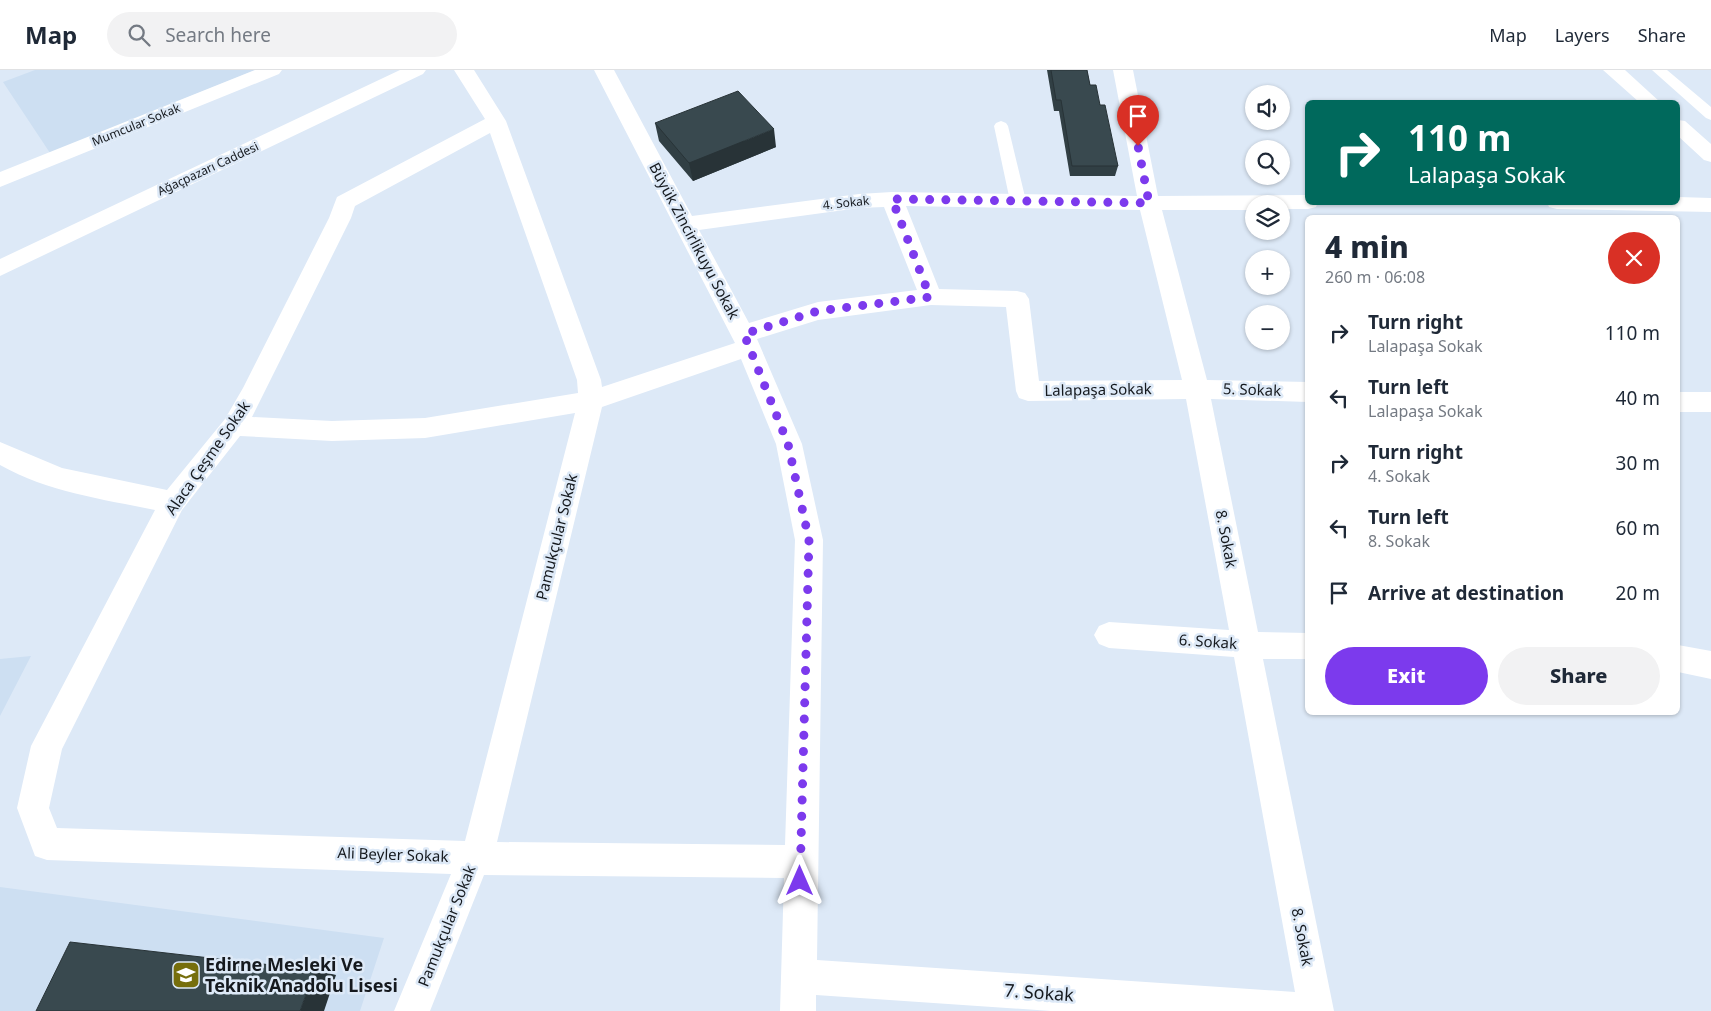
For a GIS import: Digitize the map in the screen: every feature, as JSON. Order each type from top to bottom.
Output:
[{"type":"street","name":"Mumcular Sokak","points":[[0,180],[272,70]]},
{"type":"street","name":"Ağaçpazarı Caddesi","points":[[0,268],[416,70]]},
{"type":"street","name":"Pamukçular Sokak","points":[[412,1011],[480,841],[591,401],[589,380],[496,121],[464,70]]},
{"type":"street","name":"Büyük Zincirlikuyu Sokak","points":[[604,70],[746,340],[788,444],[809,540],[798,1011]]},
{"type":"street","name":"8. Sokak","points":[[1123,70],[1149,203],[1197,389],[1316,1011]]},
{"type":"street","points":[[1613,70],[1648,100]]},
{"type":"street","name":"Alaca Çeşme Sokak","points":[[47,844],[32,808],[47,746],[174,502],[234,426],[254,393],[336,227],[345,202],[496,121]]},
{"type":"street","points":[[1680,128],[1711,155]]},
{"type":"street","name":"4. Sokak","points":[[685,224],[859,201],[892,199],[1149,203],[1305,202]]},
{"type":"street","points":[[892,199],[930,297]]},
{"type":"street","points":[[1680,204],[1711,205]]},
{"type":"street","name":"Lalapaşa Sokak","points":[[234,426],[332,431],[425,428],[591,401],[818,311],[930,297],[1017,299],[1028,391],[1197,389]]},
{"type":"street","name":"5. Sokak","points":[[1197,389],[1305,392]]},
{"type":"street","points":[[1680,402],[1711,402]]},
{"type":"street","points":[[0,452],[42,474],[174,502]]},
{"type":"street","name":"6. Sokak","points":[[1109,635],[1246,645],[1305,646]]},
{"type":"street","points":[[1680,659],[1711,665]]},
{"type":"street","name":"Ali Beyler Sokak","points":[[47,844],[474,858],[800,862]]},
{"type":"street","name":"7. Sokak","points":[[800,976],[1308,1011]]},
{"type":"lane","points":[[1659,70],[1711,115]]},
{"type":"lane","points":[[1001,126],[1018,201]]},
{"type":"shaded area","points":[[35,70],[255,70],[50,153],[3,82]]},
{"type":"shaded area","points":[[31,656],[0,716],[0,659]]},
{"type":"shaded area","name":"Edirne Mesleki Ve Teknik Anadolu Lisesi","points":[[0,887],[384,938],[360,1011],[0,1011]]},
{"type":"building","points":[[1051,70],[1087,70],[1090,85],[1096,85],[1100,105],[1105,105],[1118,166],[1072,166],[1061,100],[1056,100]]},
{"type":"building","points":[[738,91],[774,129],[689,163],[655,123]]},
{"type":"building","points":[[70,942],[315,970],[300,1011],[36,1011]]},
{"type":"place","name":"Edirne Mesleki Ve Teknik Anadolu Lisesi","points":[[186,975]]},
{"type":"route","points":[[800,881],[809,540],[788,444],[744,334],[818,311],[930,297],[892,199],[1149,203],[1138,146]]}]
